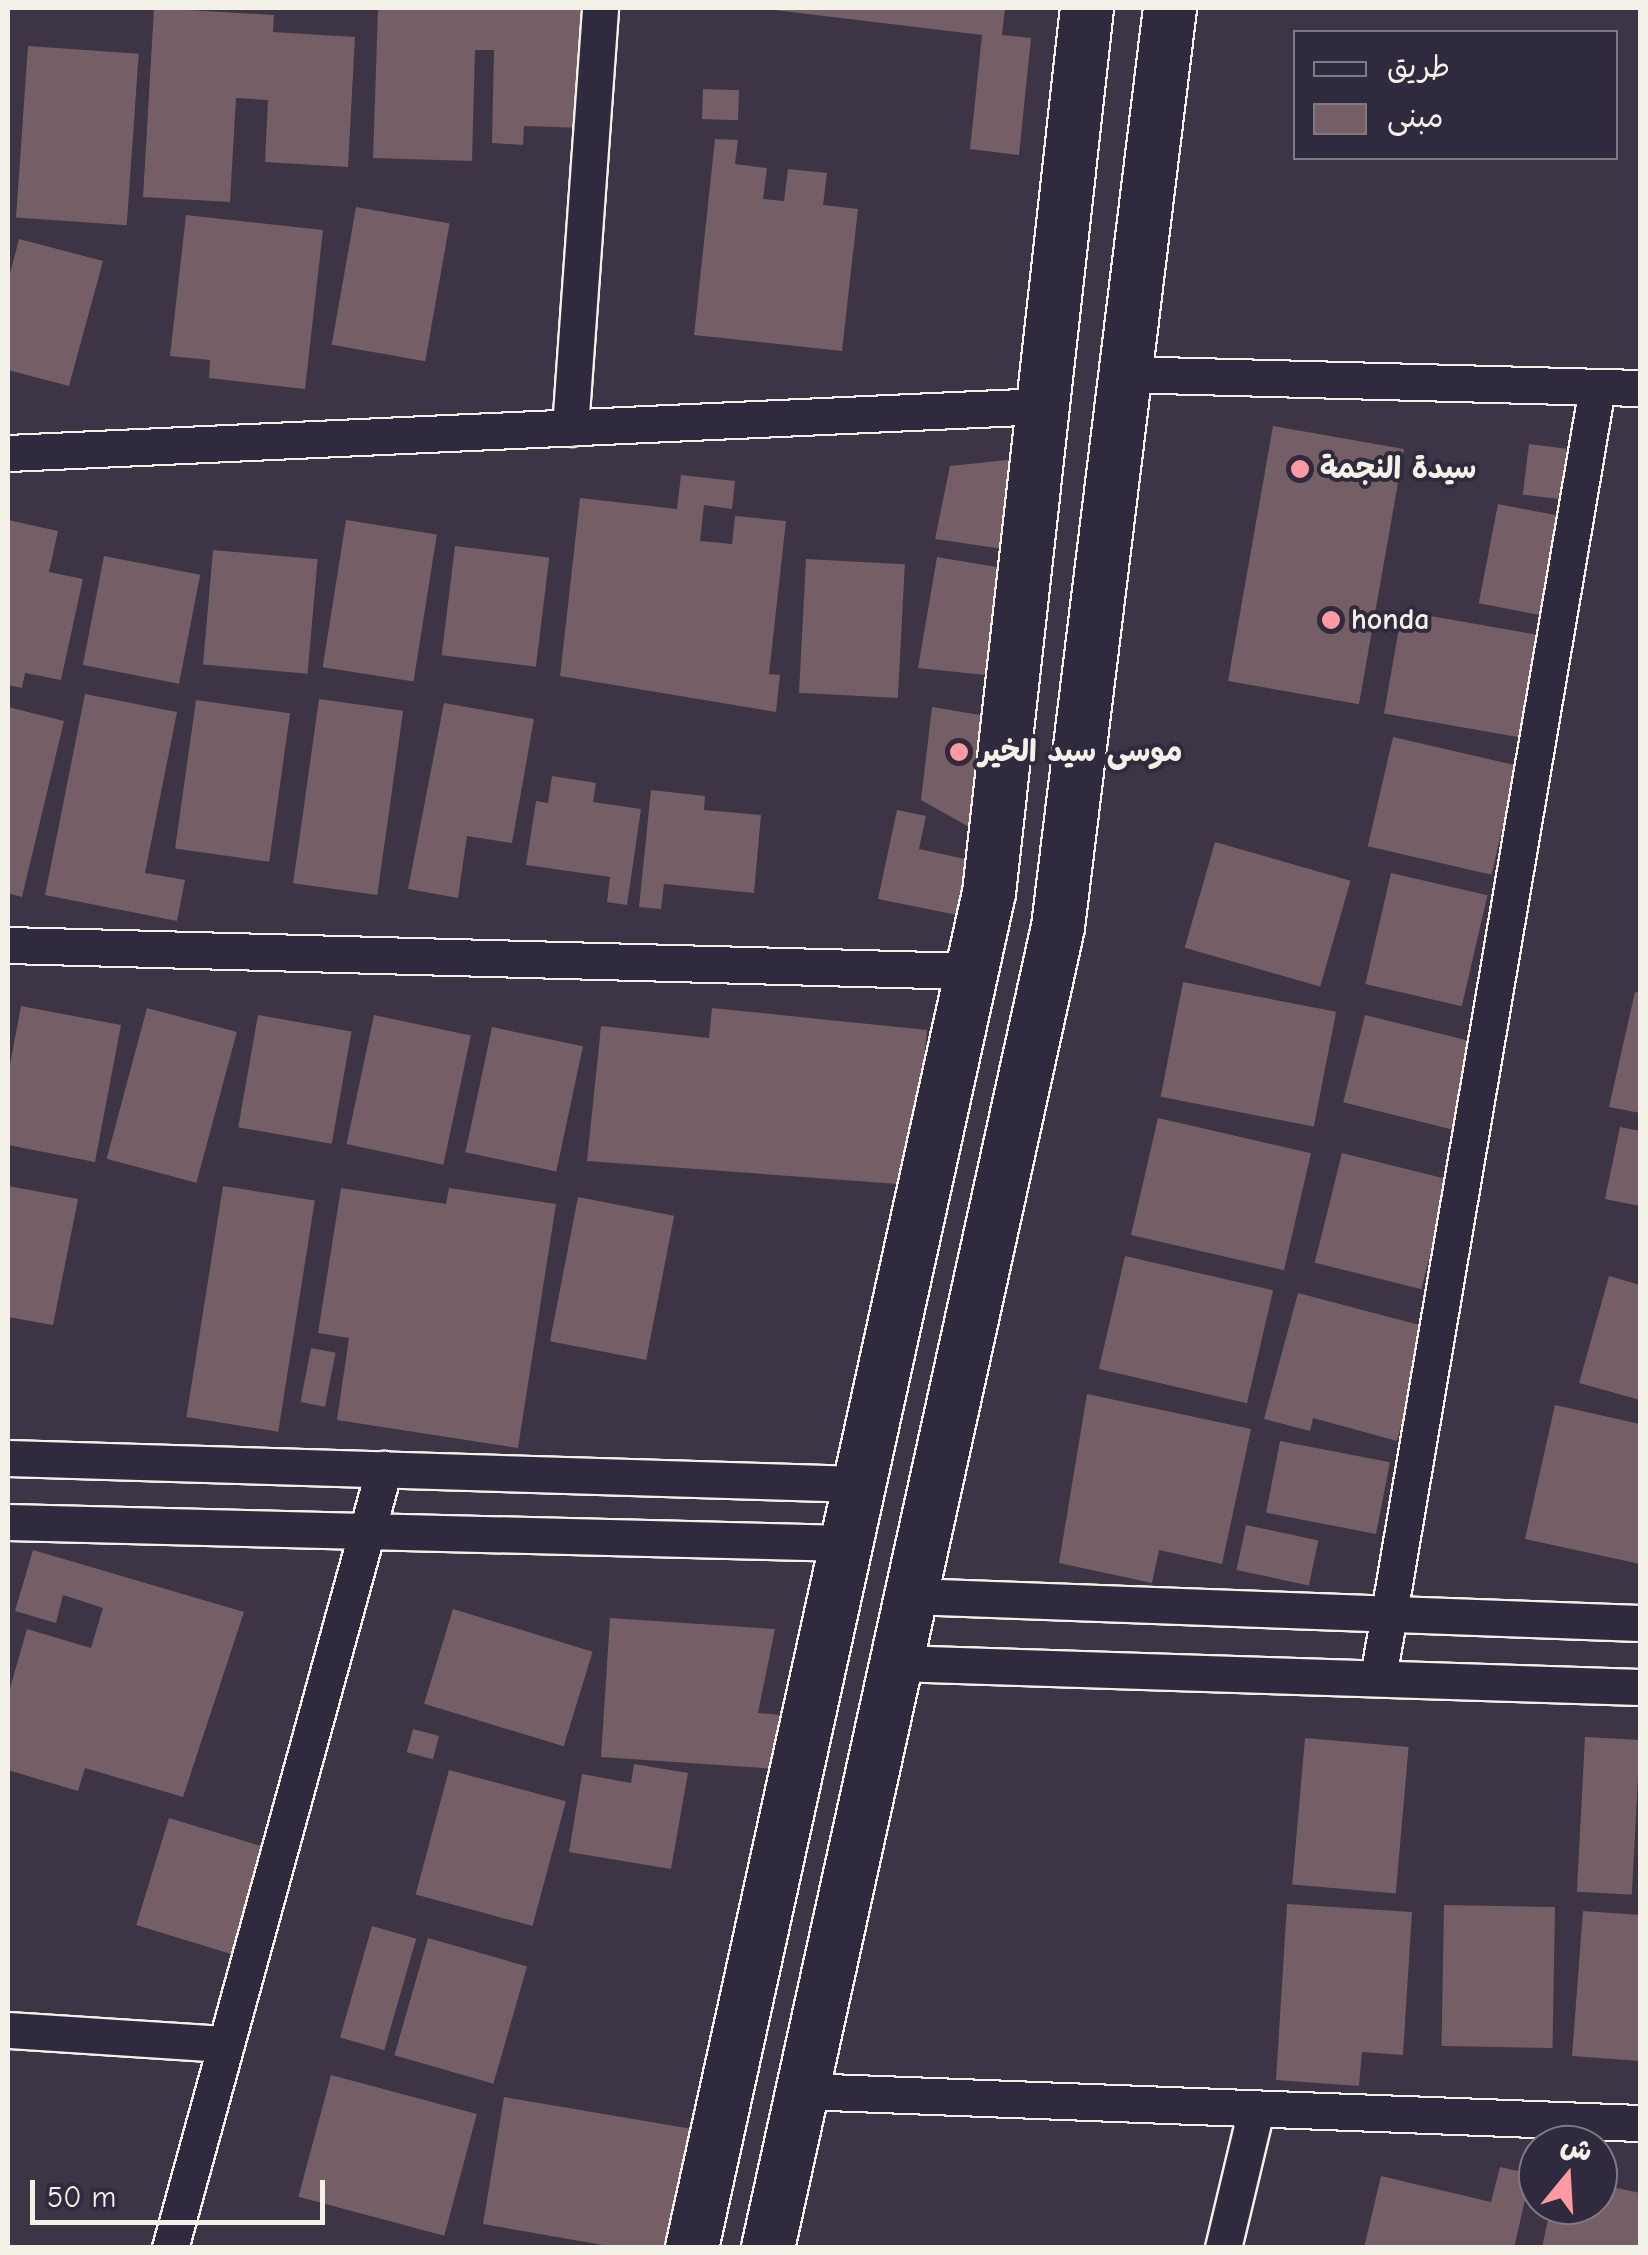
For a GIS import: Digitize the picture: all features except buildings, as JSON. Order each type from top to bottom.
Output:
[{"type":"main road","points":[[692,2248],[988,893],[1087,8]]},
{"type":"main road","points":[[768,2248],[1058,927],[1122,374],[1170,8]]},
{"type":"street","points":[[570,428],[600,8]]},
{"type":"street","points":[[1122,374],[1640,388]]},
{"type":"street","points":[[1378,1678],[1384,1614],[1597,387]]},
{"type":"street","points":[[8,454],[1043,406]]},
{"type":"street","points":[[8,945],[971,971]]},
{"type":"street","points":[[8,1458],[859,1484]]},
{"type":"street","points":[[170,2248],[384,1469]]},
{"type":"street","points":[[8,1522],[846,1542]]},
{"type":"street","points":[[911,1596],[1640,1623]]},
{"type":"street","points":[[896,1663],[1640,1686]]},
{"type":"street","points":[[8,2030],[226,2044]]},
{"type":"street","points":[[802,2091],[1640,2123]]},
{"type":"street","points":[[1223,2248],[1256,2109]]},
{"type":"place","name":"سيدة النجمة","points":[[1300,469]]},
{"type":"place","name":"honda","points":[[1331,620]]},
{"type":"place","name":"موسى سيد الخير","points":[[959,752]]}]
